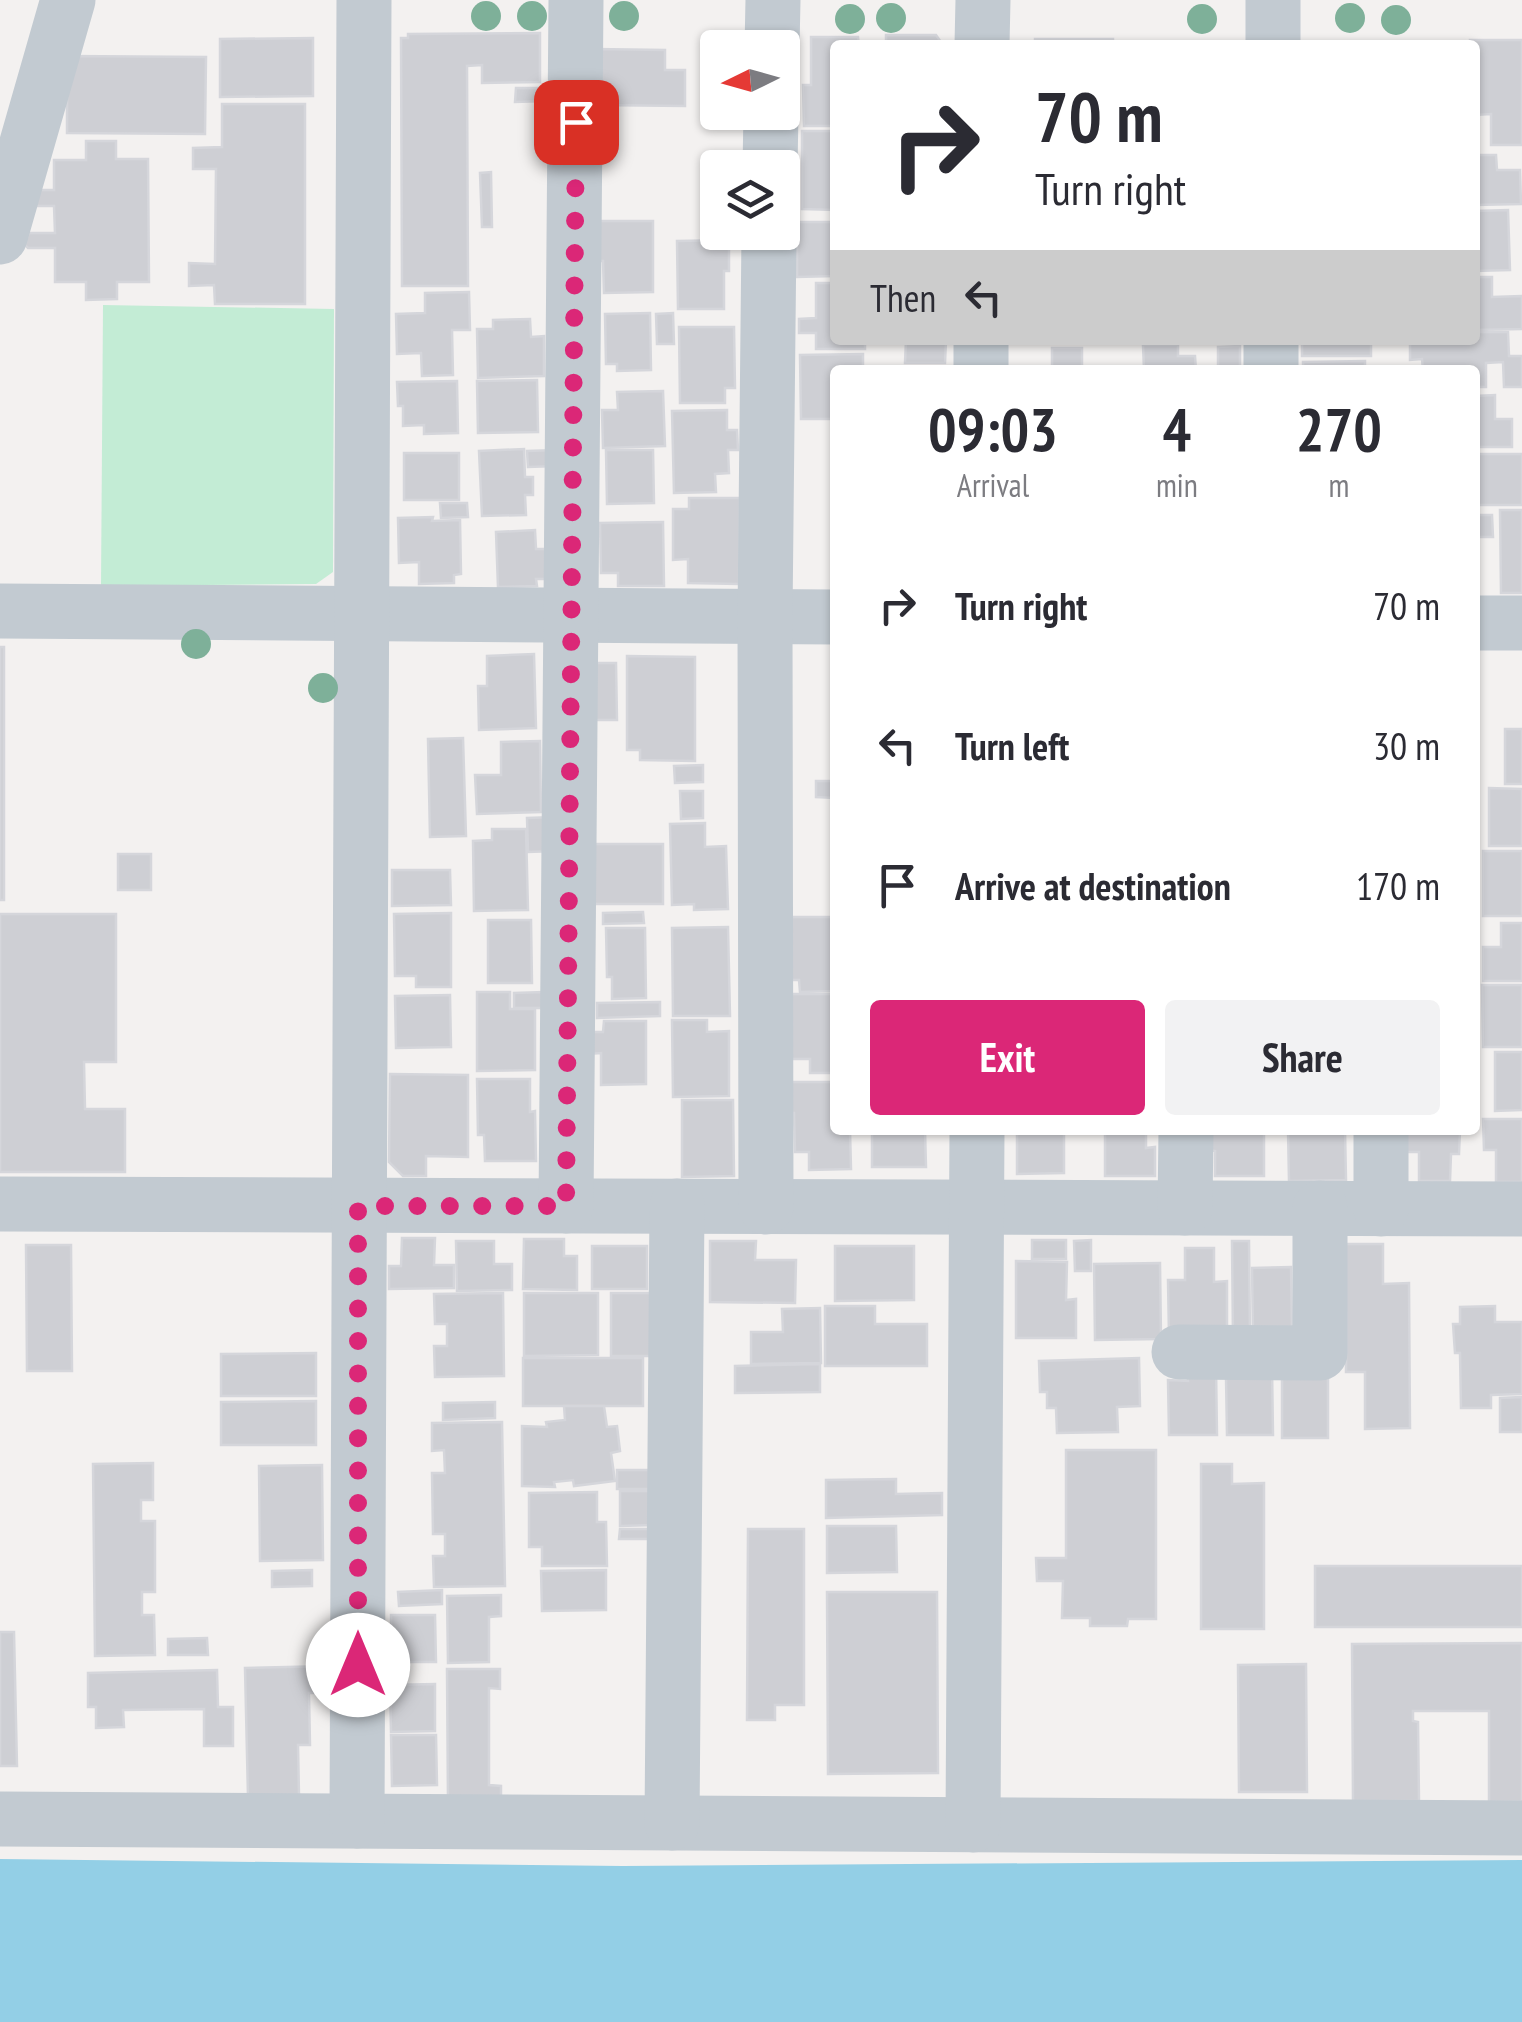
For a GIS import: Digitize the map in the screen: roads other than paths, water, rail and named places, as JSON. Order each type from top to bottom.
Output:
[{"type":"street","points":[[0,237],[68,0]]},
{"type":"street","points":[[358,1821],[364,0]]},
{"type":"street","points":[[566,1206],[576,0]]},
{"type":"street","points":[[772,30],[773,0]]},
{"type":"street","points":[[982,40],[983,0]]},
{"type":"street","points":[[1273,0],[1273,40]]},
{"type":"street","points":[[766,1207],[765,617],[770,250]]},
{"type":"street","points":[[0,611],[830,617]]},
{"type":"street","points":[[1480,622],[1522,623]]},
{"type":"street","points":[[973,1824],[976,1135]]},
{"type":"street","points":[[1185,1208],[1186,1135]]},
{"type":"street","points":[[1380,1209],[1381,1135]]},
{"type":"street","points":[[0,1204],[1522,1209]]},
{"type":"street","points":[[672,1823],[677,1206]]},
{"type":"street","points":[[1179,1352],[1320,1353],[1320,1208]]},
{"type":"street","points":[[0,1819],[1522,1828]]},
{"type":"water","points":[[0,1859],[623,1866],[1522,1860],[1522,2022],[0,2022]]}]
